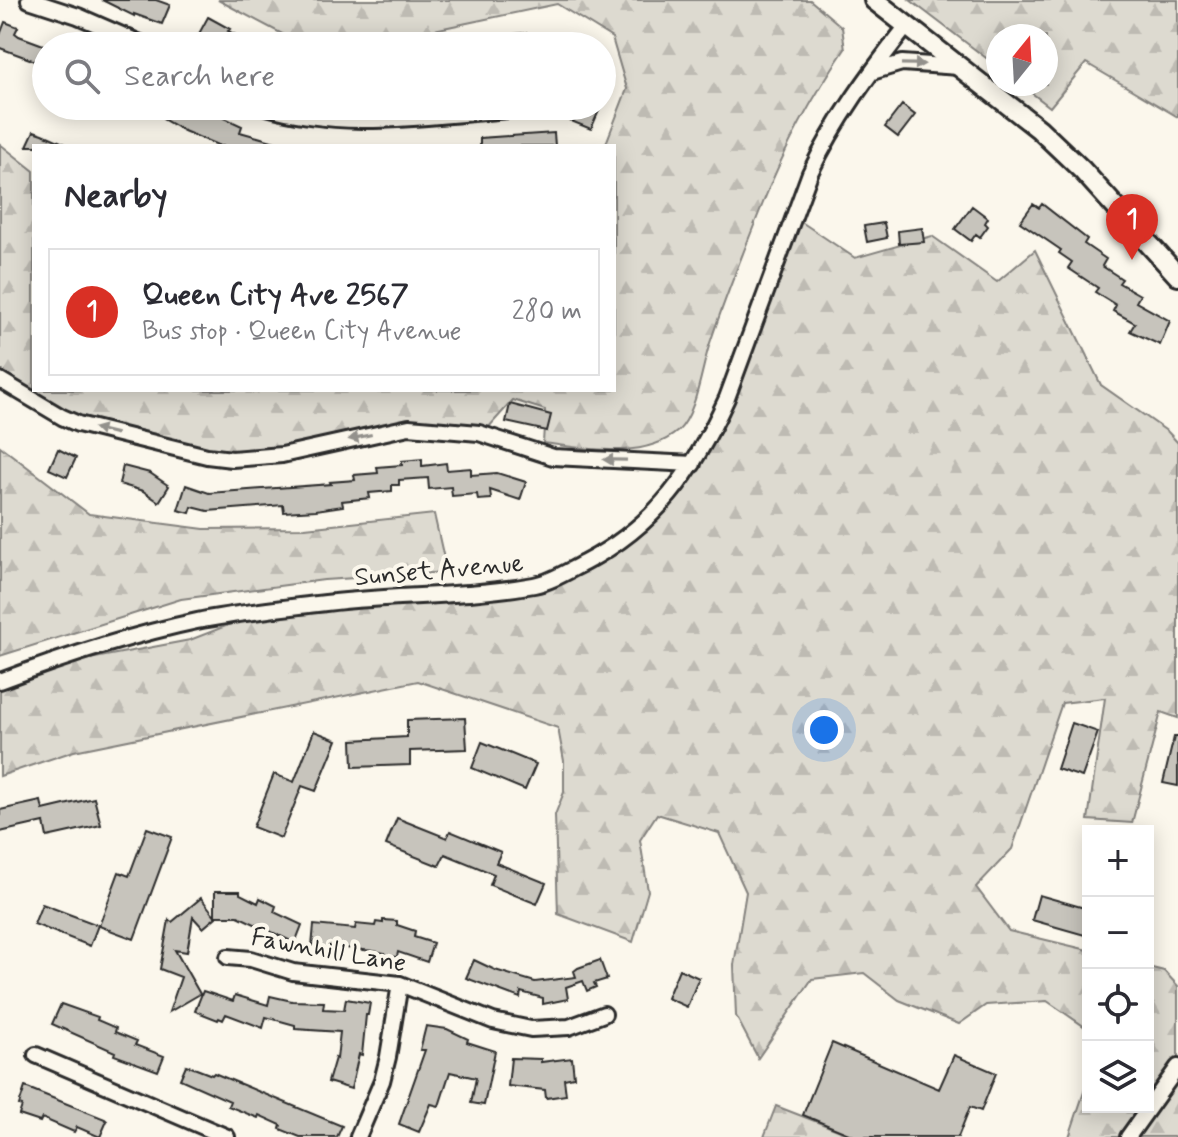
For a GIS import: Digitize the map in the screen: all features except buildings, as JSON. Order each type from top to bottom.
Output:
[{"type":"main road","points":[[874,0],[1039,129],[1082,170],[1178,276]]},
{"type":"street","points":[[29,0],[115,32]]},
{"type":"street","name":"Sunset Avenue","points":[[0,681],[111,642],[196,621],[333,602],[537,585],[600,555],[632,534],[666,500],[693,464],[727,398],[810,173],[844,109],[868,73],[906,27]]},
{"type":"street","points":[[868,73],[902,63],[959,67]]},
{"type":"street","points":[[328,120],[393,120]]},
{"type":"street","points":[[0,380],[78,424],[207,456],[232,459],[269,456],[409,427],[479,433],[553,457],[693,464]]},
{"type":"street","name":"Fawnhill Lane","points":[[228,957],[251,959],[293,972],[400,984],[493,1021],[521,1028],[569,1027],[604,1014]]},
{"type":"street","points":[[358,1137],[382,1081],[400,984]]},
{"type":"street","points":[[36,1055],[227,1137]]},
{"type":"street","points":[[1128,1137],[1178,1067]]},
{"type":"green space","points":[[218,0],[810,0],[842,27],[845,49],[801,121],[773,178],[717,322],[690,413],[678,431],[664,440],[648,446],[613,450],[543,443],[545,410],[513,400],[488,428],[453,430],[409,427],[232,459],[78,424],[0,380],[0,144],[32,169],[32,392],[616,392],[616,144],[606,144],[627,89],[616,52],[616,32],[602,32],[557,4],[434,30],[279,32]]},
{"type":"green space","points":[[910,0],[1178,0],[1178,117],[1086,63],[1050,107],[1036,96],[1058,96],[1058,24],[986,24],[986,58]]},
{"type":"green space","points":[[794,217],[855,258],[932,236],[997,282],[1035,250],[1101,385],[1168,432],[1178,443],[1178,718],[1161,712],[1132,823],[1088,820],[1105,698],[1062,703],[1012,849],[976,887],[1009,931],[1082,949],[1082,1025],[1047,1001],[986,1005],[959,1024],[899,1000],[864,973],[812,979],[758,1058],[736,1016],[734,965],[746,892],[719,833],[657,814],[640,840],[648,891],[633,942],[558,914],[555,815],[564,792],[564,761],[558,728],[418,681],[74,751],[0,776],[0,681],[26,671],[190,640],[267,610],[537,585],[632,534],[693,464]]},
{"type":"green space","points":[[0,446],[89,514],[204,529],[305,528],[434,514],[447,572],[324,580],[181,599],[0,656]]},
{"type":"green space","points":[[1154,968],[1164,971],[1178,986],[1178,1137],[1069,1137],[1082,1098],[1082,1113],[1154,1113]]},
{"type":"green space","points":[[776,1106],[856,1137],[764,1137]]},
{"type":"place","name":"Queen City Ave 2567","points":[[1132,260]]}]
